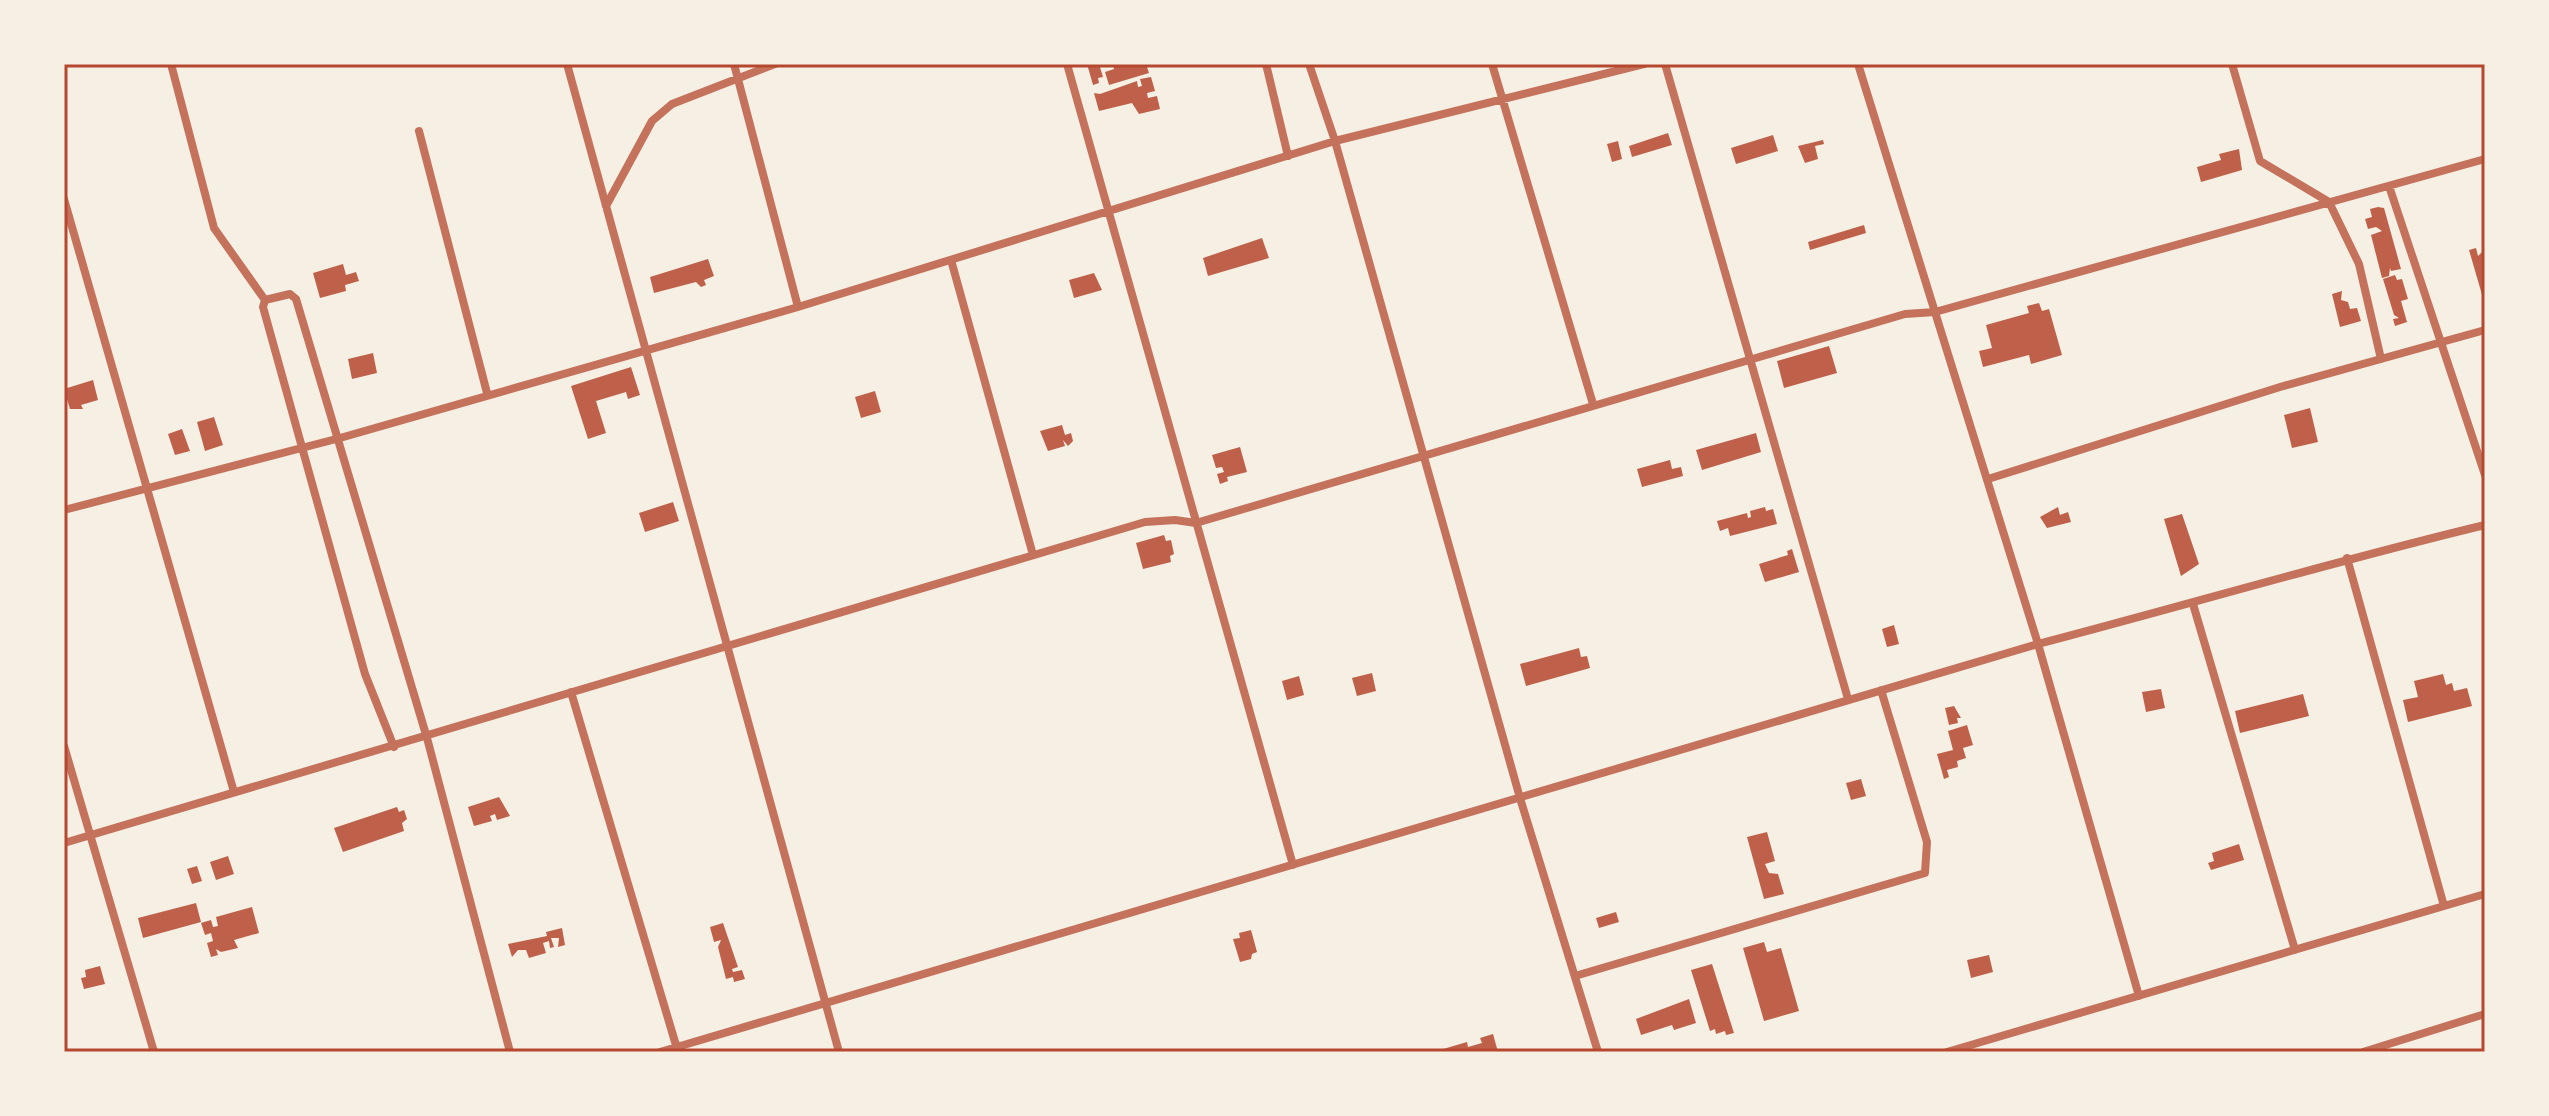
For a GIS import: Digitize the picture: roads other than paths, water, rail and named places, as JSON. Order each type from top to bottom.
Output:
[{"type":"street","points":[[171,64],[214,228],[265,300]]},
{"type":"street","points":[[567,64],[839,1052]]},
{"type":"street","points":[[734,64],[798,307]]},
{"type":"street","points":[[606,206],[652,121],[672,104],[737,76],[775,64]]},
{"type":"street","points":[[1067,64],[1293,865]]},
{"type":"street","points":[[1266,64],[1288,156]]},
{"type":"street","points":[[1309,64],[1335,141],[1520,798],[1598,1052]]},
{"type":"street","points":[[1492,64],[1593,404]]},
{"type":"street","points":[[64,510],[340,438],[487,393],[798,307],[1335,141],[1644,64]]},
{"type":"street","points":[[1665,64],[1848,699]]},
{"type":"street","points":[[1858,64],[2038,644],[2139,996]]},
{"type":"street","points":[[2232,64],[2260,161],[2329,202],[2359,264],[2381,359]]},
{"type":"street","points":[[419,131],[487,393]]},
{"type":"street","points":[[64,843],[427,738],[725,645],[1145,522],[1175,520],[1196,523],[1905,314],[1935,312],[2485,159]]},
{"type":"street","points":[[2389,186],[2485,475]]},
{"type":"street","points":[[64,199],[234,792]]},
{"type":"street","points":[[951,260],[1033,555]]},
{"type":"street","points":[[265,300],[290,294],[296,299],[340,438],[427,738],[510,1052]]},
{"type":"street","points":[[265,300],[263,307],[365,674],[394,747]]},
{"type":"street","points":[[1988,479],[2485,330]]},
{"type":"street","points":[[660,1052],[677,1050],[2038,644],[2193,604],[2347,558],[2485,525]]},
{"type":"street","points":[[2347,558],[2444,906]]},
{"type":"street","points":[[2193,604],[2295,950]]},
{"type":"street","points":[[1575,976],[1925,873],[1927,842],[1881,690]]},
{"type":"street","points":[[571,692],[677,1050]]},
{"type":"street","points":[[64,746],[154,1052]]},
{"type":"street","points":[[1947,1052],[2485,894]]},
{"type":"street","points":[[2363,1052],[2485,1014]]}]
